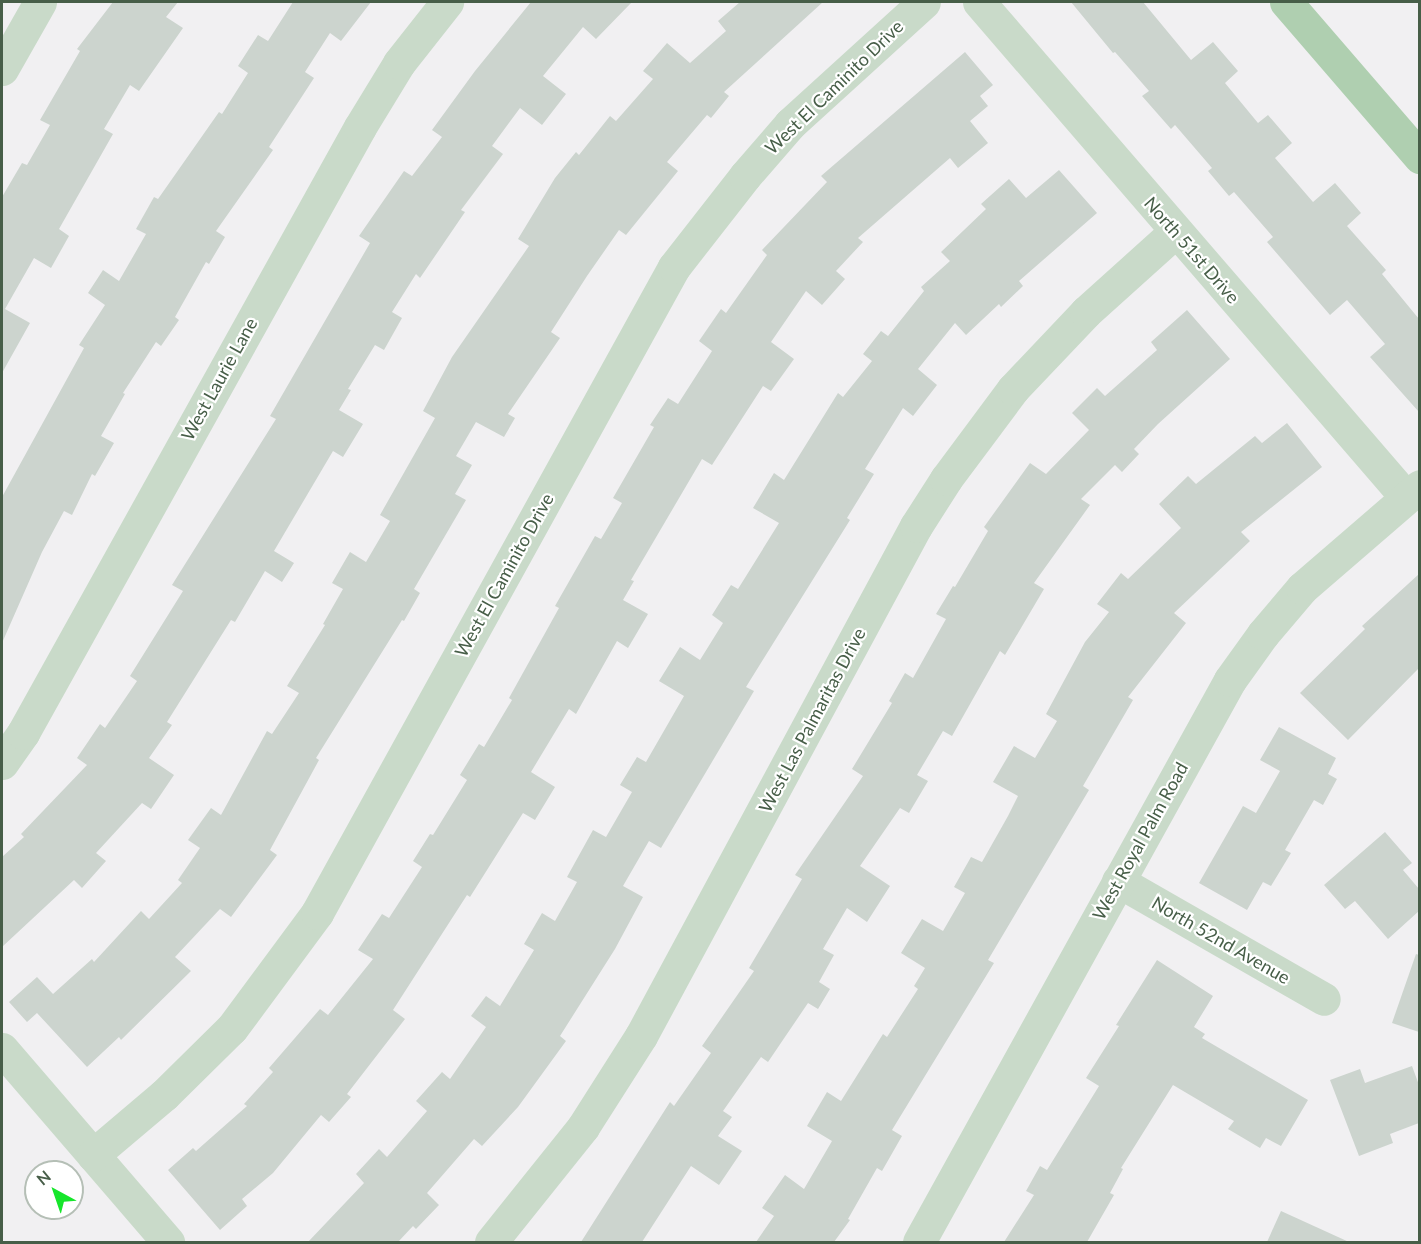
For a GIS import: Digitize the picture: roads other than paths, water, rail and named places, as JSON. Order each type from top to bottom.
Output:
[{"type":"main road","points":[[1286,2],[1419,157]]},
{"type":"street","points":[[2,69],[39,2]]},
{"type":"street","name":"West Laurie Lane","points":[[2,763],[29,722],[360,127],[399,63],[447,2]]},
{"type":"street","name":"West El Caminito Drive","points":[[93,1155],[164,1095],[232,1028],[317,913],[674,267],[745,176],[790,124],[924,2]]},
{"type":"street","name":"North 51st Drive","points":[[980,2],[1176,231],[1413,491]]},
{"type":"street","name":"West Las Palmaritas Drive","points":[[491,1242],[583,1127],[641,1036],[910,537],[946,479],[1021,381],[1086,312],[1176,231]]},
{"type":"street","name":"West Royal Palm Road","points":[[919,1242],[1210,714],[1263,634],[1302,588],[1413,491]]},
{"type":"street","name":"North 52nd Avenue","points":[[1118,881],[1324,999]]},
{"type":"street","points":[[2,1049],[168,1242]]}]
